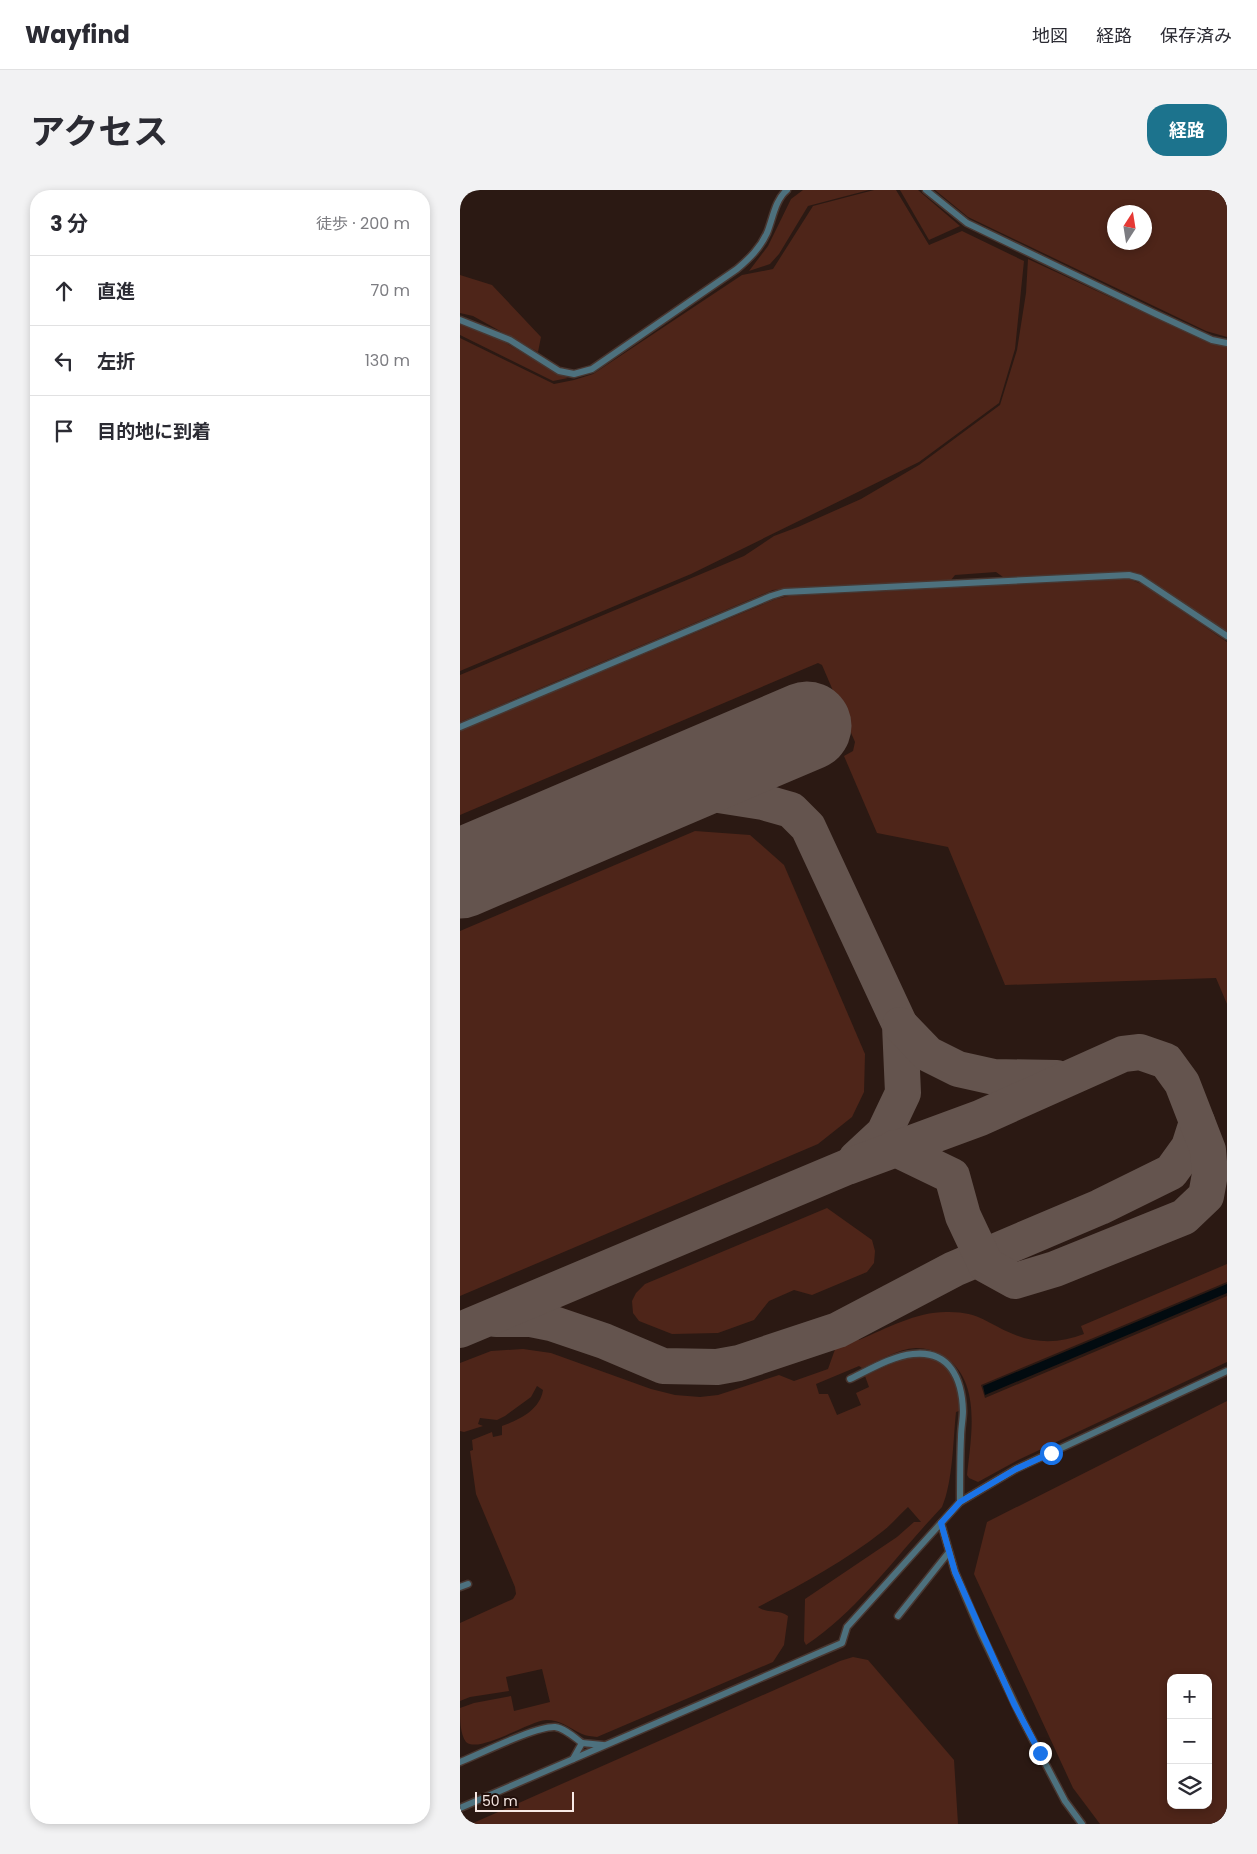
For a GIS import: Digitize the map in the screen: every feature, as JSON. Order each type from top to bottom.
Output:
[{"type":"lane","points":[[460,320],[510,340],[560,371],[574,374],[592,369],[737,269],[756,253],[766,234],[780,196],[787,190]]},
{"type":"lane","points":[[926,190],[967,223],[1212,340],[1227,343]]},
{"type":"lane","points":[[460,727],[672,637],[784,592],[1129,575],[1140,578],[1227,636]]},
{"type":"lane","points":[[850,1379],[913,1354],[936,1356],[952,1367],[962,1393],[960,1502]]},
{"type":"lane","points":[[460,1808],[842,1643],[847,1627],[960,1502],[1016,1469],[1227,1371]]},
{"type":"lane","points":[[941,1523],[955,1572],[1023,1721],[1065,1801],[1082,1824]]},
{"type":"lane","points":[[898,1616],[949,1552]]},
{"type":"lane","points":[[460,1587],[468,1584]]},
{"type":"lane","points":[[460,1762],[533,1731],[555,1727],[582,1742],[604,1746]]},
{"type":"lane","points":[[573,1759],[582,1742]]},
{"type":"shaded area","points":[[803,190],[869,190],[808,206],[779,254],[770,264],[749,271],[768,246],[791,199]]},
{"type":"shaded area","points":[[874,190],[896,190],[929,245],[962,231],[1024,261],[1015,349],[999,403],[919,462],[691,574],[460,671],[460,338],[554,384],[593,374],[742,275],[773,269],[813,206]]},
{"type":"shaded area","points":[[900,190],[918,190],[960,226],[929,240]]},
{"type":"shaded area","points":[[935,190],[1227,190],[1227,337],[1206,331],[968,217]]},
{"type":"shaded area","points":[[1028,259],[1211,344],[1227,347],[1227,633],[1131,571],[1003,577],[996,572],[955,575],[951,580],[773,590],[460,722],[460,675],[744,556],[774,536],[861,499],[919,465],[1000,405],[1017,350],[1026,293]]},
{"type":"shaded area","points":[[460,275],[492,285],[541,337],[538,352],[473,316],[460,313]]},
{"type":"shaded area","points":[[460,324],[474,328],[502,341],[568,378],[553,381],[460,335]]},
{"type":"shaded area","points":[[1129,579],[1144,585],[1227,642],[1227,1004],[1216,978],[1005,985],[948,847],[877,833],[844,756],[853,751],[855,742],[822,665],[818,663],[460,815],[460,731],[776,599],[789,596]]},
{"type":"shaded area","points":[[695,831],[750,835],[784,865],[865,1054],[864,1092],[852,1117],[818,1144],[460,1296],[460,931]]},
{"type":"shaded area","points":[[827,1208],[872,1240],[875,1251],[874,1263],[867,1272],[812,1295],[794,1290],[769,1301],[754,1320],[718,1333],[672,1334],[639,1321],[633,1313],[632,1301],[636,1293],[645,1284]]},
{"type":"shaded area","points":[[1227,1264],[1227,1282],[981,1385],[985,1398],[1227,1296],[1227,1362],[1018,1460],[978,1482],[967,1475],[972,1428],[969,1395],[965,1381],[957,1368],[942,1355],[924,1349],[909,1349],[895,1353],[862,1368],[859,1366],[816,1384],[819,1394],[828,1394],[837,1415],[861,1405],[856,1393],[869,1387],[865,1376],[897,1361],[919,1357],[930,1358],[940,1362],[955,1380],[958,1390],[960,1406],[959,1411],[956,1412],[952,1461],[946,1497],[942,1507],[861,1598],[826,1631],[806,1645],[804,1641],[805,1599],[897,1537],[914,1522],[921,1522],[908,1507],[886,1528],[838,1562],[758,1607],[788,1616],[784,1645],[773,1662],[597,1737],[584,1735],[561,1723],[546,1720],[482,1744],[472,1745],[464,1739],[461,1731],[460,1708],[474,1703],[511,1696],[514,1711],[550,1702],[542,1669],[506,1677],[509,1691],[470,1697],[460,1701],[460,1623],[513,1599],[516,1594],[515,1587],[476,1494],[470,1451],[473,1450],[472,1440],[492,1432],[493,1437],[502,1435],[502,1426],[515,1421],[533,1409],[538,1403],[543,1390],[537,1386],[531,1397],[497,1420],[480,1418],[478,1424],[483,1426],[464,1432],[460,1431],[460,1363],[491,1351],[523,1349],[551,1353],[651,1389],[675,1395],[700,1397],[718,1395],[779,1375],[794,1381],[828,1369],[838,1341],[856,1334],[859,1340],[914,1317],[937,1312],[969,1314],[1013,1334],[1040,1341],[1058,1341],[1075,1337],[1084,1334],[1081,1326]]},
{"type":"shaded area","points":[[1227,1284],[1227,1293],[985,1395],[983,1386]]},
{"type":"shaded area","points":[[1227,1401],[1227,1824],[1100,1824],[1073,1788],[974,1574],[987,1522]]},
{"type":"shaded area","points":[[853,1657],[868,1660],[954,1760],[958,1824],[471,1824],[840,1661]]},
{"type":"taxiway","points":[[660,789],[687,790],[763,802],[791,810],[808,827],[900,1025],[903,1093],[884,1133],[856,1159]]},
{"type":"taxiway","points":[[900,1025],[928,1054],[958,1069],[994,1077],[1057,1078]]},
{"type":"taxiway","points":[[460,1330],[847,1167],[980,1118],[1123,1054],[1140,1052],[1166,1061],[1182,1083],[1208,1150],[1210,1174],[1206,1196],[1184,1217],[1055,1269],[1015,1281],[986,1265],[963,1216],[952,1176],[894,1148]]},
{"type":"taxiway","points":[[496,1319],[531,1319],[551,1323],[604,1341],[663,1366],[717,1367],[739,1363],[838,1330],[954,1269],[1100,1207],[1171,1172],[1189,1147],[1197,1122]]},
{"type":"runway","points":[[460,874],[807,726]]},
{"type":"route","points":[[1040,1753],[1014,1704],[955,1572],[941,1523],[960,1502],[1016,1469],[1051,1453]]}]
